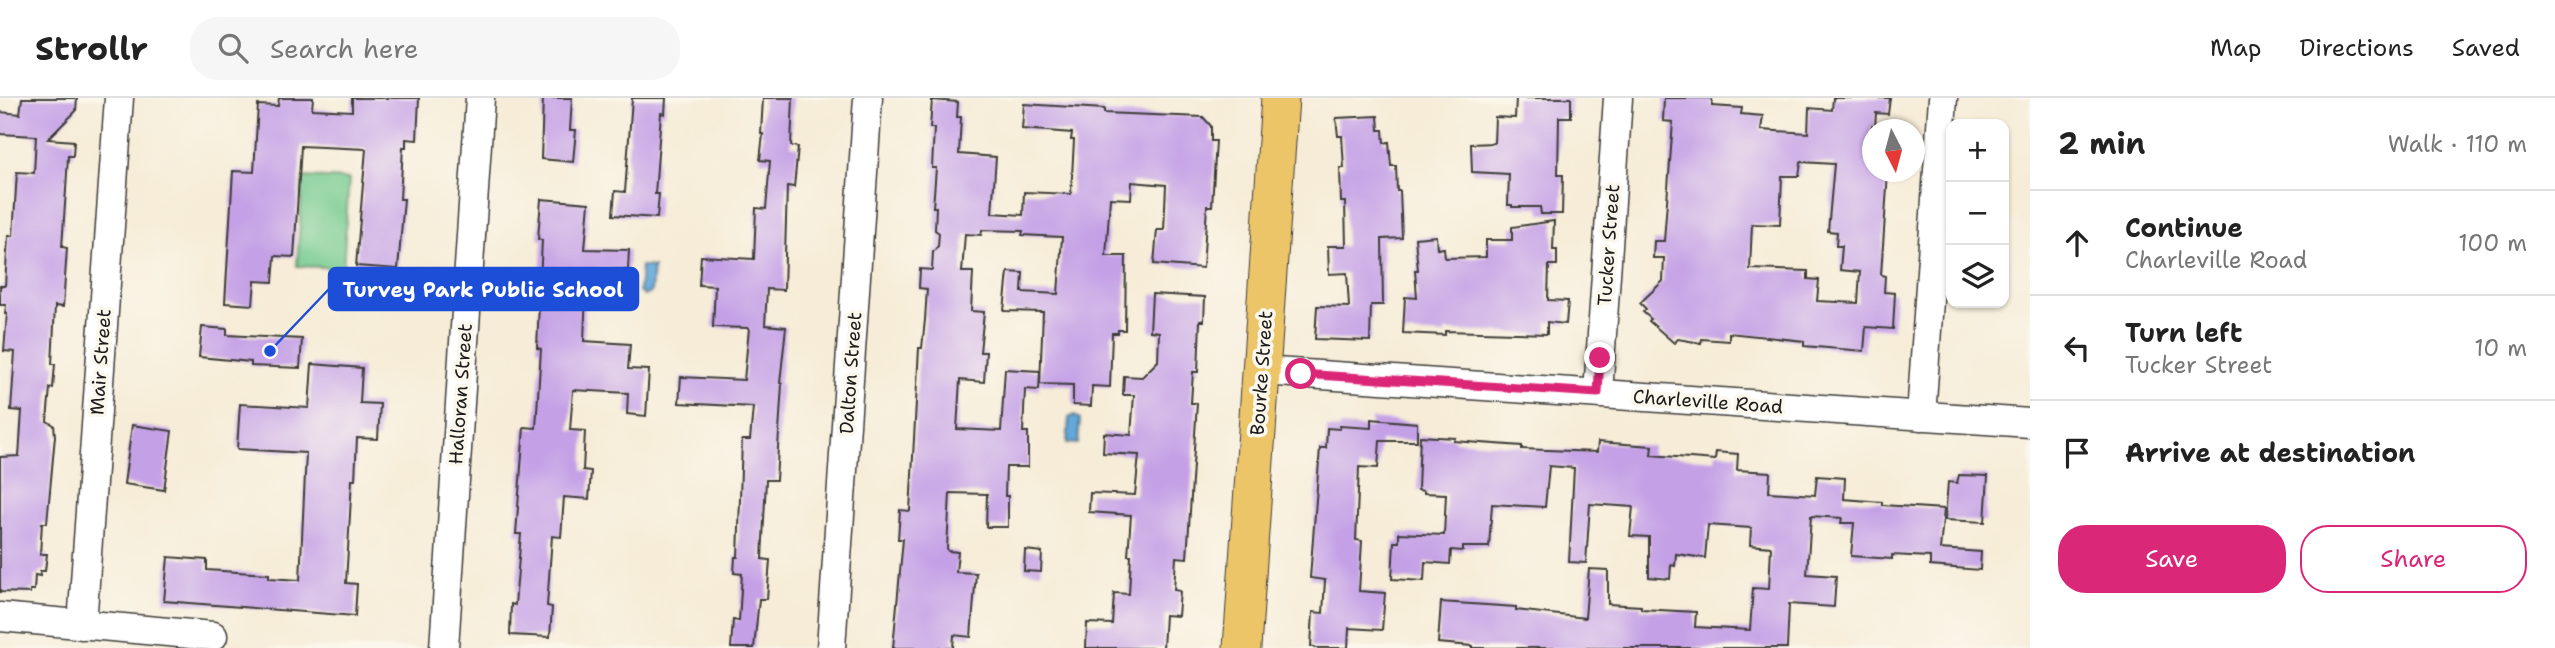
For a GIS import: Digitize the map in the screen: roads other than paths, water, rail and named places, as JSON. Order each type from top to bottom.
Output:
[{"type":"main road","name":"Bourke Street","points":[[1242,648],[1280,98]]},
{"type":"street","name":"Mair Street","points":[[82,625],[119,98]]},
{"type":"street","name":"Halloran Street","points":[[444,648],[480,98]]},
{"type":"street","name":"Dalton Street","points":[[831,648],[868,98]]},
{"type":"street","name":"Tucker Street","points":[[1598,393],[1618,98]]},
{"type":"street","points":[[1921,416],[1943,98]]},
{"type":"street","name":"Charleville Road","points":[[1261,371],[2030,423]]},
{"type":"street","points":[[0,617],[212,635]]},
{"type":"water","points":[[641,266],[653,267],[651,292],[644,296],[639,291]]},
{"type":"water","points":[[1074,415],[1080,419],[1078,444],[1067,443],[1069,418]]},
{"type":"place","name":"Turvey Park Public School","points":[[270,351]]}]
